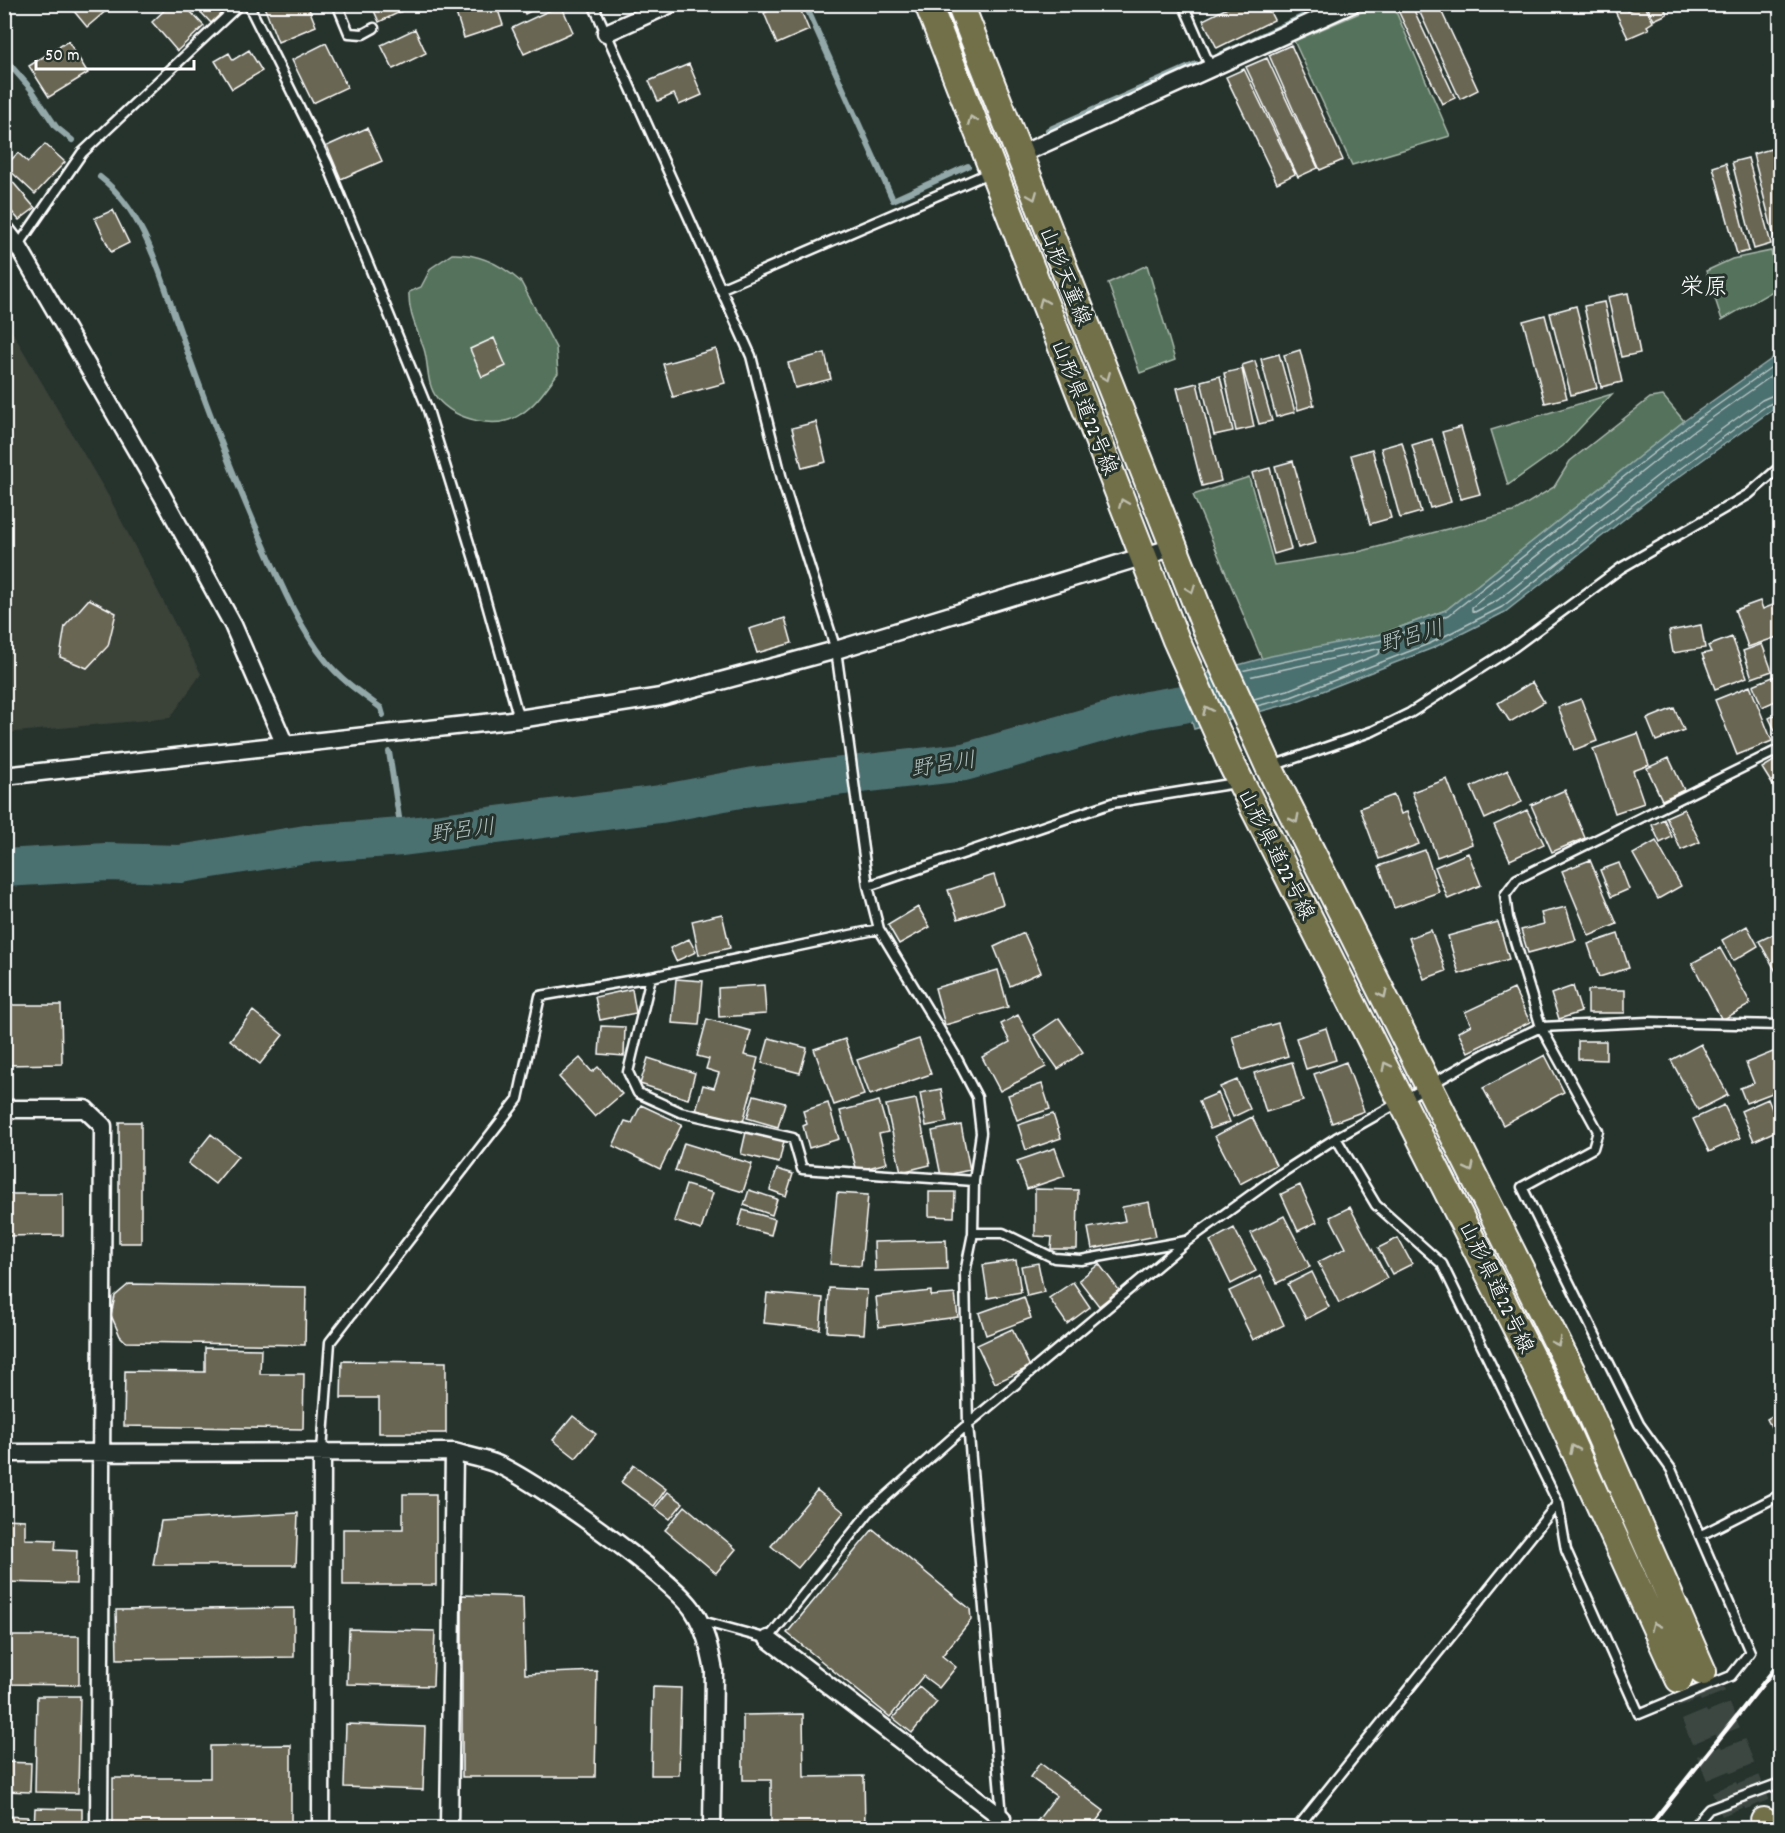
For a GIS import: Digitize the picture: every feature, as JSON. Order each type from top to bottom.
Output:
[{"type":"main road","name":"山形県道22号線","points":[[928,4],[991,172],[1176,640],[1236,773],[1403,1099],[1691,1676],[1571,1370],[1265,758],[1207,631],[1174,547]]},
{"type":"main road","name":"山形天童線","points":[[960,4],[1017,156],[1174,547]]},
{"type":"street","points":[[606,33],[671,4]]},
{"type":"street","points":[[1017,156],[1352,4]]},
{"type":"street","points":[[4,228],[18,246],[162,495],[233,625],[285,745]]},
{"type":"street","points":[[4,776],[519,718],[661,697],[836,650],[1174,547]]},
{"type":"street","points":[[4,1109],[85,1109],[103,1126],[99,1828]]},
{"type":"street","points":[[321,1828],[322,1451]]},
{"type":"street","points":[[449,1828],[454,1452]]},
{"type":"street","points":[[4,1453],[454,1452],[495,1463],[534,1484],[681,1594],[698,1620],[710,1650],[714,1671],[712,1828]]},
{"type":"street","points":[[768,1639],[1002,1823]]},
{"type":"lane","points":[[18,246],[82,153],[240,4]]},
{"type":"lane","points":[[248,4],[327,163],[428,410],[477,569],[519,718]]},
{"type":"lane","points":[[337,4],[349,33],[363,34],[374,28]]},
{"type":"lane","points":[[593,4],[751,356],[783,483],[836,650],[868,886],[879,928],[955,1055],[976,1096],[981,1133],[974,1181],[973,1233],[965,1273],[968,1424],[1002,1823]]},
{"type":"lane","points":[[1183,4],[1211,68]]},
{"type":"lane","points":[[720,289],[991,172]]},
{"type":"lane","points":[[1265,758],[1373,731],[1410,713],[1514,647],[1621,568],[1749,494],[1780,467]]},
{"type":"lane","points":[[1336,1138],[1376,1205],[1442,1264],[1558,1503],[1566,1550],[1639,1714],[1731,1676],[1750,1652],[1701,1535],[1671,1469],[1639,1424],[1522,1187],[1593,1148],[1598,1131],[1541,1026],[1508,918],[1505,895],[1517,879],[1780,749]]},
{"type":"lane","points":[[868,886],[1112,802],[1236,773]]},
{"type":"lane","points":[[322,1451],[330,1342],[518,1099],[540,996],[651,977],[879,928]]},
{"type":"lane","points":[[651,977],[628,1072],[638,1093],[680,1112],[793,1138],[802,1169],[974,1181]]},
{"type":"lane","points":[[698,1620],[768,1639],[870,1511],[968,1424],[1187,1241],[1280,1174],[1336,1138],[1488,1052],[1541,1026],[1648,1022],[1780,1025]]},
{"type":"lane","points":[[973,1233],[1003,1233],[1054,1258],[1081,1260],[1187,1241]]},
{"type":"lane","points":[[1701,1535],[1780,1494]]},
{"type":"lane","points":[[1297,1828],[1558,1503]]},
{"type":"lane","points":[[1692,1828],[1709,1809],[1780,1783]]},
{"type":"shaded area","points":[[4,318],[109,497],[201,674],[170,718],[5,733]]},
{"type":"green space","points":[[1378,5],[1393,5],[1450,136],[1352,165],[1294,41]]},
{"type":"green space","points":[[1771,251],[1780,287],[1722,320],[1706,271],[1732,259]]},
{"type":"green space","points":[[452,254],[462,254],[490,261],[521,282],[556,348],[558,373],[532,405],[511,419],[489,422],[465,417],[445,406],[433,393],[426,355],[411,314],[409,292],[421,287],[431,268]]},
{"type":"green space","points":[[1147,265],[1175,360],[1140,373],[1108,283]]},
{"type":"green space","points":[[1612,394],[1563,446],[1508,485],[1491,430]]},
{"type":"green space","points":[[1663,396],[1684,421],[1446,610],[1382,634],[1262,659],[1193,495],[1249,477],[1274,565],[1358,552],[1513,512],[1554,487],[1570,461],[1650,398]]},
{"type":"water","points":[[1780,353],[1780,404],[1669,484],[1505,612],[1433,648],[1292,703],[1194,729],[1180,681],[1271,656],[1382,634],[1446,610],[1684,421]]},
{"type":"building","points":[[68,4],[114,4],[87,27]]},
{"type":"building","points":[[171,4],[197,4],[190,11],[204,26],[177,51],[152,22]]},
{"type":"building","points":[[201,4],[231,4],[211,23],[197,8]]},
{"type":"building","points":[[263,4],[307,4],[316,26],[278,42]]},
{"type":"building","points":[[371,4],[412,4],[413,6],[379,22]]},
{"type":"building","points":[[453,4],[496,4],[503,25],[464,38]]},
{"type":"building","points":[[521,4],[545,4],[525,14]]},
{"type":"building","points":[[784,4],[798,4],[809,30],[777,44],[764,13]]},
{"type":"building","points":[[1235,4],[1241,8],[1244,4],[1266,4],[1274,20],[1217,48],[1203,20]]},
{"type":"building","points":[[1395,4],[1411,4],[1455,98],[1442,104]]},
{"type":"building","points":[[1416,4],[1438,4],[1478,90],[1460,99]]},
{"type":"building","points":[[1644,4],[1653,22],[1647,26],[1649,29],[1628,38],[1615,11],[1625,6],[1628,11]]},
{"type":"building","points":[[1646,4],[1663,4],[1667,14],[1654,20]]},
{"type":"building","points":[[561,5],[573,32],[524,54],[512,28]]},
{"type":"building","points":[[415,29],[426,53],[393,69],[381,45]]},
{"type":"building","points":[[68,41],[88,73],[49,97],[29,66]]},
{"type":"building","points":[[326,43],[347,87],[313,103],[292,60]]},
{"type":"building","points":[[1291,45],[1343,160],[1320,170],[1269,55]]},
{"type":"building","points":[[249,50],[262,71],[232,89],[215,61],[229,53],[233,60]]},
{"type":"building","points":[[1267,58],[1318,168],[1298,177],[1246,67]]},
{"type":"building","points":[[689,64],[702,95],[679,105],[674,94],[658,101],[649,81]]},
{"type":"building","points":[[1244,69],[1295,174],[1277,183],[1226,77]]},
{"type":"building","points":[[367,128],[382,161],[341,179],[327,146]]},
{"type":"building","points":[[45,144],[65,162],[35,194],[5,166],[18,153],[28,162]]},
{"type":"building","points":[[1771,149],[1780,186],[1780,261],[1753,154]]},
{"type":"building","points":[[1748,158],[1771,244],[1754,249],[1732,162]]},
{"type":"building","points":[[1726,163],[1749,251],[1737,254],[1713,167]]},
{"type":"building","points":[[4,172],[35,208],[19,220],[4,203]]},
{"type":"building","points":[[113,210],[129,243],[111,252],[95,218]]},
{"type":"building","points":[[1628,293],[1640,353],[1621,357],[1608,297]]},
{"type":"building","points":[[1604,302],[1622,382],[1601,387],[1584,306]]},
{"type":"building","points":[[1576,306],[1597,388],[1571,395],[1550,313]]},
{"type":"building","points":[[1545,315],[1567,398],[1545,403],[1523,321]]},
{"type":"building","points":[[494,338],[506,366],[482,377],[470,349]]},
{"type":"building","points":[[716,349],[725,383],[673,397],[663,364]]},
{"type":"building","points":[[1300,350],[1314,405],[1298,410],[1284,355]]},
{"type":"building","points":[[825,353],[831,379],[795,388],[788,363]]},
{"type":"building","points":[[1279,354],[1295,412],[1276,417],[1261,359]]},
{"type":"building","points":[[1255,361],[1272,421],[1259,424],[1242,365]]},
{"type":"building","points":[[1242,369],[1254,427],[1236,431],[1224,373]]},
{"type":"building","points":[[1220,376],[1233,431],[1214,435],[1201,381]]},
{"type":"building","points":[[1197,383],[1221,481],[1202,486],[1177,388]]},
{"type":"building","points":[[816,422],[826,462],[802,468],[792,428]]},
{"type":"building","points":[[1461,427],[1480,494],[1461,499],[1442,432]]},
{"type":"building","points":[[1432,439],[1451,502],[1430,508],[1412,445]]},
{"type":"building","points":[[1402,442],[1421,512],[1400,518],[1381,448]]},
{"type":"building","points":[[1372,449],[1391,518],[1370,524],[1351,455]]},
{"type":"building","points":[[1293,461],[1316,543],[1298,548],[1275,466]]},
{"type":"building","points":[[1270,468],[1291,549],[1274,554],[1252,473]]},
{"type":"building","points":[[89,599],[116,613],[108,646],[87,668],[60,657],[65,626]]},
{"type":"building","points":[[1760,601],[1763,609],[1780,602],[1780,636],[1748,647],[1735,610]]},
{"type":"building","points":[[785,618],[792,643],[757,653],[749,629]]},
{"type":"building","points":[[1701,625],[1705,648],[1673,653],[1669,631]]},
{"type":"building","points":[[1732,637],[1747,677],[1715,689],[1702,654],[1711,652],[1708,646]]},
{"type":"building","points":[[1762,644],[1772,671],[1752,678],[1743,651]]},
{"type":"building","points":[[1780,674],[1780,699],[1762,707],[1753,685]]},
{"type":"building","points":[[1532,682],[1544,702],[1510,722],[1498,703]]},
{"type":"building","points":[[1750,686],[1772,741],[1737,755],[1715,700]]},
{"type":"building","points":[[1581,699],[1597,741],[1574,750],[1558,707]]},
{"type":"building","points":[[1674,708],[1684,730],[1656,741],[1647,719]]},
{"type":"building","points":[[1780,712],[1780,741],[1769,718]]},
{"type":"building","points":[[1638,733],[1649,765],[1633,771],[1644,803],[1615,813],[1593,749]]},
{"type":"building","points":[[1780,757],[1780,790],[1777,792],[1762,768]]},
{"type":"building","points":[[1669,758],[1684,790],[1662,800],[1647,768]]},
{"type":"building","points":[[1508,770],[1522,802],[1485,819],[1471,787]]},
{"type":"building","points":[[1447,779],[1472,844],[1437,857],[1412,792]]},
{"type":"building","points":[[1565,790],[1585,838],[1552,852],[1531,805]]},
{"type":"building","points":[[1394,795],[1401,814],[1407,812],[1419,844],[1379,859],[1360,808]]},
{"type":"building","points":[[1684,809],[1700,842],[1681,850],[1666,817]]},
{"type":"building","points":[[1527,810],[1544,844],[1510,860],[1494,825]]},
{"type":"building","points":[[1664,819],[1672,837],[1660,843],[1652,825]]},
{"type":"building","points":[[1656,841],[1681,886],[1658,899],[1633,854]]},
{"type":"building","points":[[1425,850],[1439,892],[1394,908],[1379,866]]},
{"type":"building","points":[[1468,853],[1481,885],[1448,899],[1435,867]]},
{"type":"building","points":[[1590,860],[1617,924],[1589,936],[1562,871]]},
{"type":"building","points":[[1619,863],[1629,889],[1611,897],[1600,870]]},
{"type":"building","points":[[994,875],[1003,904],[958,919],[948,890]]},
{"type":"building","points":[[918,907],[930,927],[899,944],[888,925]]},
{"type":"building","points":[[1566,907],[1576,940],[1528,953],[1521,930],[1544,924],[1541,913]]},
{"type":"building","points":[[722,914],[730,948],[699,955],[692,921]]},
{"type":"building","points":[[1498,922],[1509,959],[1459,974],[1448,936]]},
{"type":"building","points":[[1747,926],[1758,946],[1733,961],[1722,940]]},
{"type":"building","points":[[1431,930],[1446,971],[1424,979],[1409,938]]},
{"type":"building","points":[[1778,932],[1780,974],[1778,975],[1759,941]]},
{"type":"building","points":[[1024,933],[1041,972],[1010,986],[994,947]]},
{"type":"building","points":[[1618,934],[1629,968],[1599,977],[1588,944]]},
{"type":"building","points":[[689,939],[696,952],[676,961],[670,948]]},
{"type":"building","points":[[1720,948],[1751,1004],[1722,1020],[1692,963]]},
{"type":"building","points":[[998,970],[1008,1007],[945,1025],[935,988]]},
{"type":"building","points":[[676,979],[703,981],[699,1025],[672,1023]]},
{"type":"building","points":[[764,985],[766,1014],[719,1017],[718,988]]},
{"type":"building","points":[[1573,986],[1581,1012],[1559,1019],[1551,994]]},
{"type":"building","points":[[632,989],[636,1013],[600,1020],[595,997]]},
{"type":"building","points":[[1514,989],[1530,1022],[1468,1052],[1458,1032],[1471,1025],[1465,1012]]},
{"type":"building","points":[[1588,990],[1625,990],[1625,1013],[1588,1013]]},
{"type":"building","points":[[4,1005],[61,1005],[62,1064],[4,1065]]},
{"type":"building","points":[[253,1011],[283,1035],[260,1064],[230,1040]]},
{"type":"building","points":[[1018,1015],[1046,1067],[1000,1091],[982,1057],[1010,1042],[1001,1024]]},
{"type":"building","points":[[1059,1018],[1083,1052],[1058,1069],[1034,1035]]},
{"type":"building","points":[[707,1019],[751,1031],[744,1055],[758,1058],[755,1070],[757,1071],[743,1122],[696,1110],[703,1085],[714,1088],[719,1073],[706,1069],[709,1059],[697,1056]]},
{"type":"building","points":[[1278,1023],[1288,1056],[1242,1070],[1232,1036]]},
{"type":"building","points":[[601,1026],[625,1027],[624,1056],[599,1054]]},
{"type":"building","points":[[1326,1028],[1336,1060],[1306,1069],[1296,1038]]},
{"type":"building","points":[[769,1038],[807,1048],[800,1073],[762,1063]]},
{"type":"building","points":[[845,1039],[864,1095],[834,1105],[814,1049]]},
{"type":"building","points":[[919,1039],[931,1074],[870,1095],[857,1060]]},
{"type":"building","points":[[1578,1041],[1606,1041],[1606,1060],[1578,1059]]},
{"type":"building","points":[[1701,1044],[1728,1095],[1698,1110],[1671,1060]]},
{"type":"building","points":[[1780,1049],[1780,1090],[1746,1103],[1740,1088],[1754,1083],[1746,1063]]},
{"type":"building","points":[[1545,1055],[1564,1092],[1503,1125],[1483,1088]]},
{"type":"building","points":[[580,1058],[592,1072],[598,1067],[622,1094],[595,1117],[559,1077]]},
{"type":"building","points":[[648,1058],[695,1073],[688,1099],[640,1084]]},
{"type":"building","points":[[1292,1062],[1303,1101],[1266,1112],[1254,1073]]},
{"type":"building","points":[[1346,1062],[1364,1111],[1332,1123],[1314,1074]]},
{"type":"building","points":[[1237,1080],[1250,1109],[1233,1117],[1220,1087]]},
{"type":"building","points":[[1042,1084],[1050,1109],[1017,1120],[1008,1095]]},
{"type":"building","points":[[941,1089],[947,1122],[926,1126],[920,1093]]},
{"type":"building","points":[[1218,1093],[1230,1122],[1210,1129],[1199,1101]]},
{"type":"building","points":[[754,1095],[785,1103],[778,1127],[747,1118]]},
{"type":"building","points":[[916,1099],[930,1165],[901,1172],[886,1105]]},
{"type":"building","points":[[1768,1099],[1780,1129],[1754,1141],[1741,1111]]},
{"type":"building","points":[[879,1101],[888,1132],[879,1134],[887,1163],[857,1171],[840,1111]]},
{"type":"building","points":[[828,1103],[839,1139],[809,1148],[803,1126],[807,1124],[803,1111]]},
{"type":"building","points":[[641,1105],[682,1124],[660,1169],[613,1146],[625,1121],[632,1123]]},
{"type":"building","points":[[1724,1105],[1740,1138],[1709,1152],[1693,1119]]},
{"type":"building","points":[[1053,1114],[1061,1138],[1026,1150],[1018,1125]]},
{"type":"building","points":[[1252,1117],[1276,1165],[1240,1184],[1215,1136]]},
{"type":"building","points":[[119,1122],[141,1122],[141,1243],[119,1243]]},
{"type":"building","points":[[961,1125],[970,1170],[941,1176],[932,1131]]},
{"type":"building","points":[[746,1132],[784,1141],[779,1163],[741,1154]]},
{"type":"building","points":[[211,1134],[238,1156],[215,1184],[188,1163]]},
{"type":"building","points":[[684,1143],[752,1164],[743,1192],[675,1171]]},
{"type":"building","points":[[1055,1148],[1065,1176],[1027,1189],[1017,1161]]},
{"type":"building","points":[[777,1169],[793,1174],[786,1196],[770,1190]]},
{"type":"building","points":[[686,1185],[713,1193],[701,1230],[674,1221]]},
{"type":"building","points":[[1300,1185],[1317,1222],[1298,1231],[1281,1194]]},
{"type":"building","points":[[1035,1189],[1078,1190],[1077,1249],[1051,1249],[1052,1237],[1035,1236]]},
{"type":"building","points":[[749,1190],[777,1199],[772,1215],[744,1205]]},
{"type":"building","points":[[929,1192],[955,1192],[954,1217],[929,1216]]},
{"type":"building","points":[[837,1193],[868,1195],[861,1266],[830,1264]]},
{"type":"building","points":[[4,1194],[63,1194],[63,1235],[4,1236]]},
{"type":"building","points":[[1149,1202],[1156,1236],[1092,1249],[1088,1228],[1125,1221],[1122,1207]]},
{"type":"building","points":[[1350,1207],[1387,1278],[1339,1303],[1318,1262],[1346,1248],[1330,1217]]},
{"type":"building","points":[[743,1210],[775,1219],[771,1235],[738,1226]]},
{"type":"building","points":[[1284,1216],[1310,1267],[1277,1283],[1251,1233]]},
{"type":"building","points":[[1234,1228],[1256,1271],[1231,1284],[1210,1241]]},
{"type":"building","points":[[1398,1238],[1412,1264],[1392,1274],[1378,1248]]},
{"type":"building","points":[[946,1240],[947,1269],[875,1271],[874,1242]]},
{"type":"building","points":[[1016,1260],[1021,1292],[988,1298],[983,1265]]},
{"type":"building","points":[[1038,1263],[1044,1292],[1027,1296],[1021,1266]]},
{"type":"building","points":[[1099,1264],[1119,1290],[1099,1306],[1079,1280]]},
{"type":"building","points":[[1312,1272],[1329,1307],[1306,1319],[1288,1284]]},
{"type":"building","points":[[1261,1276],[1284,1325],[1253,1340],[1229,1291]]},
{"type":"building","points":[[1073,1282],[1090,1307],[1067,1324],[1049,1298]]},
{"type":"building","points":[[129,1284],[306,1287],[305,1345],[126,1342],[120,1336],[111,1315],[115,1296]]},
{"type":"building","points":[[829,1288],[867,1290],[864,1334],[827,1332]]},
{"type":"building","points":[[931,1291],[931,1296],[955,1294],[958,1317],[879,1327],[876,1297]]},
{"type":"building","points":[[767,1293],[823,1298],[820,1329],[764,1323]]},
{"type":"building","points":[[1024,1297],[1031,1318],[986,1335],[979,1313]]},
{"type":"building","points":[[1012,1329],[1030,1367],[995,1383],[977,1345]]},
{"type":"building","points":[[205,1348],[261,1349],[260,1374],[304,1374],[303,1429],[124,1426],[125,1371],[205,1372]]},
{"type":"building","points":[[342,1361],[446,1362],[446,1433],[379,1433],[379,1398],[341,1398]]},
{"type":"building","points":[[1780,1411],[1780,1444],[1767,1419]]},
{"type":"building","points":[[573,1416],[596,1434],[576,1458],[553,1440]]},
{"type":"building","points":[[634,1465],[666,1489],[654,1506],[621,1482]]},
{"type":"building","points":[[817,1490],[844,1512],[798,1568],[771,1546]]},
{"type":"building","points":[[668,1492],[683,1503],[670,1519],[655,1508]]},
{"type":"building","points":[[403,1494],[436,1494],[436,1585],[343,1585],[343,1529],[403,1529]]},
{"type":"building","points":[[685,1506],[736,1549],[716,1573],[665,1530]]},
{"type":"building","points":[[298,1513],[296,1565],[153,1565],[161,1521]]},
{"type":"building","points":[[4,1519],[25,1520],[25,1539],[56,1540],[55,1550],[77,1551],[76,1584],[4,1582]]},
{"type":"building","points":[[873,1529],[970,1609],[971,1620],[942,1656],[956,1667],[939,1688],[923,1676],[890,1717],[787,1633]]},
{"type":"building","points":[[462,1595],[523,1597],[525,1674],[597,1671],[595,1777],[462,1777]]},
{"type":"building","points":[[294,1608],[294,1657],[117,1659],[116,1610]]},
{"type":"building","points":[[349,1629],[435,1631],[433,1686],[347,1684]]},
{"type":"building","points":[[4,1636],[79,1636],[79,1685],[4,1684]]},
{"type":"building","points":[[653,1687],[681,1688],[679,1775],[651,1775]]},
{"type":"building","points":[[919,1687],[937,1702],[912,1733],[893,1718]]},
{"type":"building","points":[[37,1696],[80,1696],[78,1793],[35,1792]]},
{"type":"building","points":[[803,1714],[804,1777],[864,1776],[865,1828],[771,1828],[771,1780],[743,1780],[743,1715]]},
{"type":"building","points":[[346,1724],[425,1727],[423,1790],[344,1787]]},
{"type":"building","points":[[291,1745],[291,1828],[113,1828],[113,1778],[210,1778],[210,1746]]},
{"type":"building","points":[[4,1762],[31,1763],[30,1792],[4,1791]]},
{"type":"building","points":[[1040,1763],[1104,1811],[1091,1828],[1032,1828],[1056,1796],[1030,1777]]},
{"type":"building","points":[[35,1808],[82,1809],[82,1828],[34,1828]]},
{"type":"building","points":[[4,1816],[28,1817],[28,1828],[4,1828]]},
{"type":"waterway","points":[[805,4],[893,200],[968,166]]},
{"type":"waterway","points":[[1220,55],[1330,4]]},
{"type":"waterway","points":[[4,58],[31,89],[56,127],[72,140]]},
{"type":"waterway","points":[[1048,130],[1196,64]]},
{"type":"waterway","points":[[100,177],[116,191],[129,208],[150,246],[229,462],[290,603],[316,647],[332,668],[381,708],[383,715]]},
{"type":"waterway","name":"野呂川","points":[[4,868],[106,862],[180,864],[306,844],[402,837],[660,804],[755,786],[964,762],[1147,710],[1183,704],[1236,688]]},
{"type":"waterway","points":[[389,752],[402,837]]},
{"type":"tunnel","points":[[1703,1672],[1764,1821]]},
{"type":"tunnel","points":[[1679,1679],[1741,1828]]},
{"type":"railway","points":[[1648,1828],[1780,1662]]},
{"type":"district","name":"栄原","points":[[1704,286]]}]
